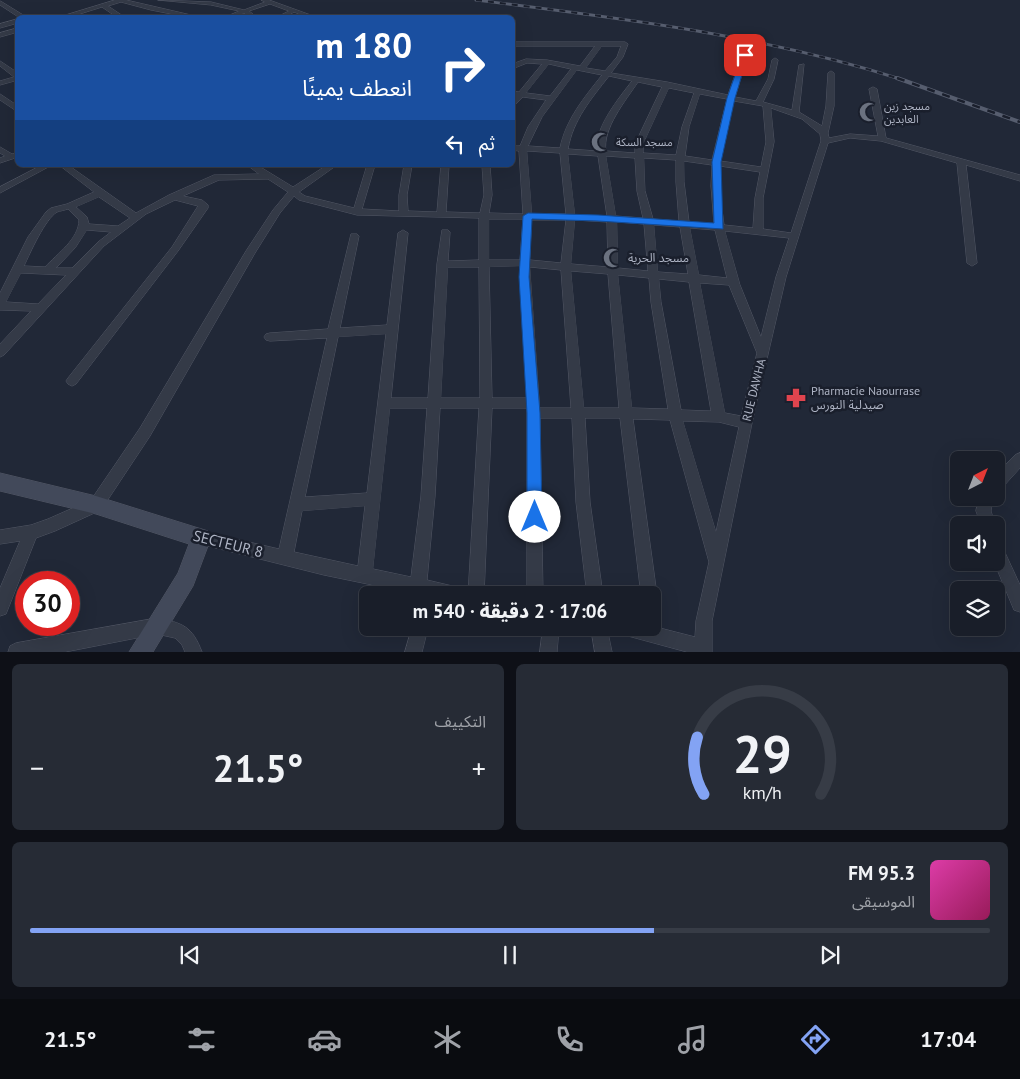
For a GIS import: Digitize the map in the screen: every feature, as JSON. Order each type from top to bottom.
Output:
[{"type":"street","points":[[68,15],[121,0],[159,11],[190,15]]},
{"type":"street","points":[[162,0],[246,11],[251,15]]},
{"type":"street","points":[[199,4],[206,0]]},
{"type":"street","points":[[264,0],[304,15]]},
{"type":"street","points":[[235,15],[270,2]]},
{"type":"street","points":[[0,3],[20,15]]},
{"type":"street","points":[[103,5],[118,15]]},
{"type":"street","points":[[284,15],[293,11]]},
{"type":"street","points":[[78,12],[83,15]]},
{"type":"street","points":[[1,31],[15,23]]},
{"type":"street","points":[[1,31],[15,30]]},
{"type":"street","points":[[515,44],[625,44],[620,58],[573,121],[567,134],[564,150],[571,216],[566,268],[583,502],[594,586]]},
{"type":"street","points":[[515,66],[527,60],[540,45]]},
{"type":"street","points":[[562,51],[568,45]]},
{"type":"street","points":[[535,586],[533,408],[524,264],[528,216],[518,148],[552,99],[599,45]]},
{"type":"street","points":[[745,55],[731,98],[716,162],[716,186],[719,227],[733,282],[743,311],[763,353]]},
{"type":"street","points":[[515,58],[552,61],[763,104],[795,112],[809,119],[824,137],[850,136],[882,139],[1020,178]]},
{"type":"street","points":[[758,232],[759,198],[770,142],[763,104],[775,60]]},
{"type":"street","points":[[515,103],[552,61]]},
{"type":"street","points":[[0,63],[15,75]]},
{"type":"street","points":[[795,112],[802,65]]},
{"type":"street","name":"RUE DAWHA","points":[[703,649],[704,621],[746,423],[784,263],[794,236],[830,112],[831,73]]},
{"type":"street","points":[[0,83],[15,78]]},
{"type":"street","points":[[637,79],[616,108],[602,134],[601,152],[612,219],[613,272],[626,413],[648,586]]},
{"type":"street","points":[[667,84],[639,144],[641,191],[649,222],[652,275],[675,415],[717,564]]},
{"type":"street","points":[[873,89],[882,139]]},
{"type":"street","points":[[698,91],[688,118],[680,158],[680,180],[684,224],[718,417]]},
{"type":"street","points":[[515,93],[552,99]]},
{"type":"street","points":[[0,96],[15,108]]},
{"type":"street","points":[[0,108],[10,104]]},
{"type":"street","points":[[518,148],[680,158],[764,170]]},
{"type":"street","points":[[0,150],[14,155]]},
{"type":"street","points":[[0,161],[14,155]]},
{"type":"street","points":[[961,160],[972,263]]},
{"type":"street","points":[[0,190],[44,167]]},
{"type":"street","points":[[66,167],[135,217]]},
{"type":"street","points":[[254,167],[293,192],[313,202],[357,212],[484,216],[571,216],[719,227],[794,236]]},
{"type":"street","points":[[0,536],[31,532],[64,521],[96,505],[145,432],[276,212],[293,192],[330,167]]},
{"type":"street","points":[[357,212],[369,167]]},
{"type":"street","points":[[404,214],[403,195],[408,167]]},
{"type":"street","points":[[441,215],[445,167]]},
{"type":"street","points":[[476,586],[486,404],[484,216],[488,195],[486,167]]},
{"type":"street","points":[[0,352],[118,229],[135,217],[171,197],[217,177],[270,176]]},
{"type":"street","points":[[41,308],[0,305],[33,237],[49,214],[54,210],[70,206],[100,193]]},
{"type":"street","points":[[72,381],[175,249],[203,208],[203,205],[199,202],[171,197]]},
{"type":"street","points":[[48,270],[80,235],[84,227],[84,219],[70,206]]},
{"type":"street","points":[[84,227],[118,229]]},
{"type":"street","points":[[426,586],[428,505],[444,232]]},
{"type":"street","points":[[365,575],[403,233]]},
{"type":"street","points":[[285,558],[354,236]]},
{"type":"street","points":[[442,264],[484,262],[524,264],[733,282]]},
{"type":"street","points":[[18,269],[75,272]]},
{"type":"street","points":[[270,337],[391,329]]},
{"type":"street","points":[[383,403],[486,404],[578,414],[626,413],[718,417],[746,423]]},
{"type":"street","points":[[1005,475],[1020,459]]},
{"type":"street","name":"SECTEUR 8","points":[[0,482],[96,505],[200,538],[410,586]]},
{"type":"street","points":[[297,504],[373,499]]},
{"type":"street","points":[[0,608],[31,532]]},
{"type":"street","points":[[140,652],[186,579],[200,538]]},
{"type":"street","points":[[1005,570],[1020,604]]},
{"type":"street","points":[[16,652],[157,626],[179,631],[190,638],[194,652]]},
{"type":"street","points":[[661,631],[703,649]]},
{"type":"street","points":[[413,652],[418,636]]},
{"type":"street","points":[[548,652],[550,636]]},
{"type":"street","points":[[601,636],[604,652]]},
{"type":"railway","points":[[476,0],[637,21],[743,39],[848,64],[899,79]]},
{"type":"railway","points":[[899,79],[1020,122]]},
{"type":"place","name":"مسجد زين العابدين","points":[[869,112]]},
{"type":"place","name":"مسجد السكة","points":[[601,142]]},
{"type":"place","name":"مسجد الحرية","points":[[613,258]]},
{"type":"place","name":"Pharmacie Naourrase صيدلية النورس","points":[[796,398]]},
{"type":"route","points":[[535,517],[534,413],[524,277],[528,216],[571,216],[719,227],[716,162],[731,98],[745,55]]}]
